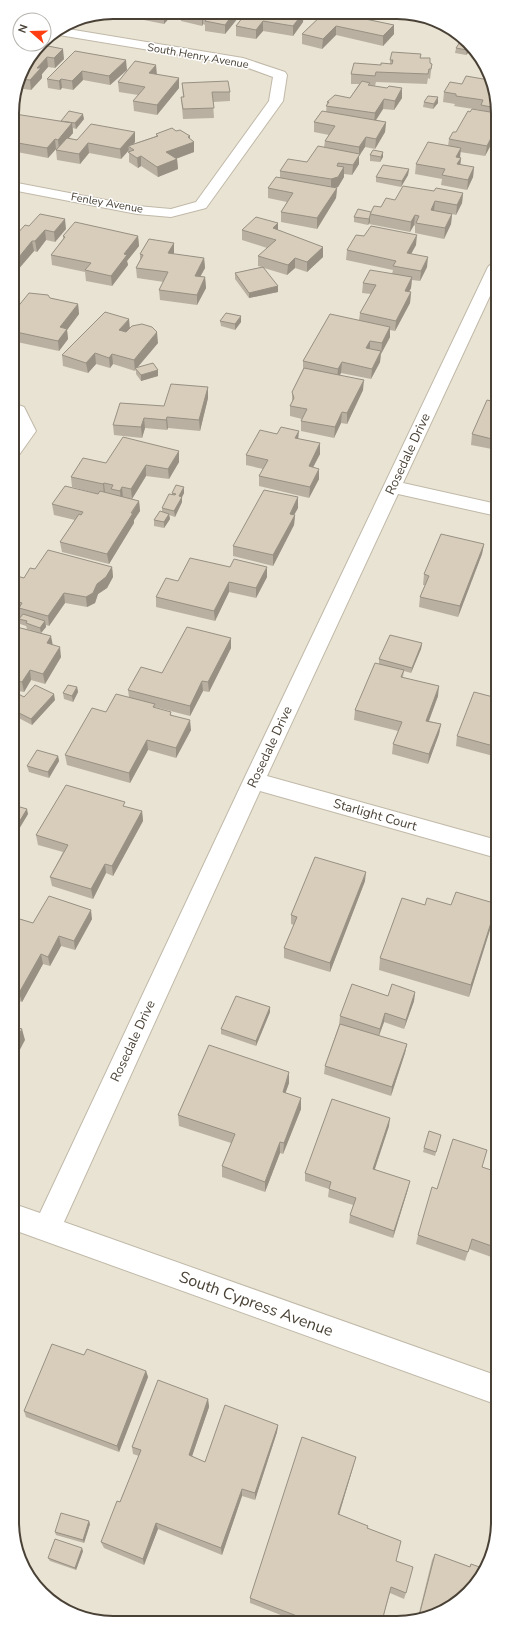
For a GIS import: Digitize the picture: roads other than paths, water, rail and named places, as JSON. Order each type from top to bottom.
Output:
[{"type":"street","name":"South Henry Avenue","points":[[65,32],[243,62],[280,75],[276,101],[201,205]]},
{"type":"street","name":"Fenley Avenue","points":[[19,187],[137,210],[171,213],[201,205]]},
{"type":"street","name":"Rosedale Drive","points":[[47,1228],[254,781],[491,281]]},
{"type":"street","points":[[19,413],[27,431],[19,442]]},
{"type":"street","points":[[393,487],[491,509]]},
{"type":"street","name":"Starlight Court","points":[[254,781],[491,847]]},
{"type":"street","name":"South Cypress Avenue","points":[[19,1219],[491,1388]]}]
